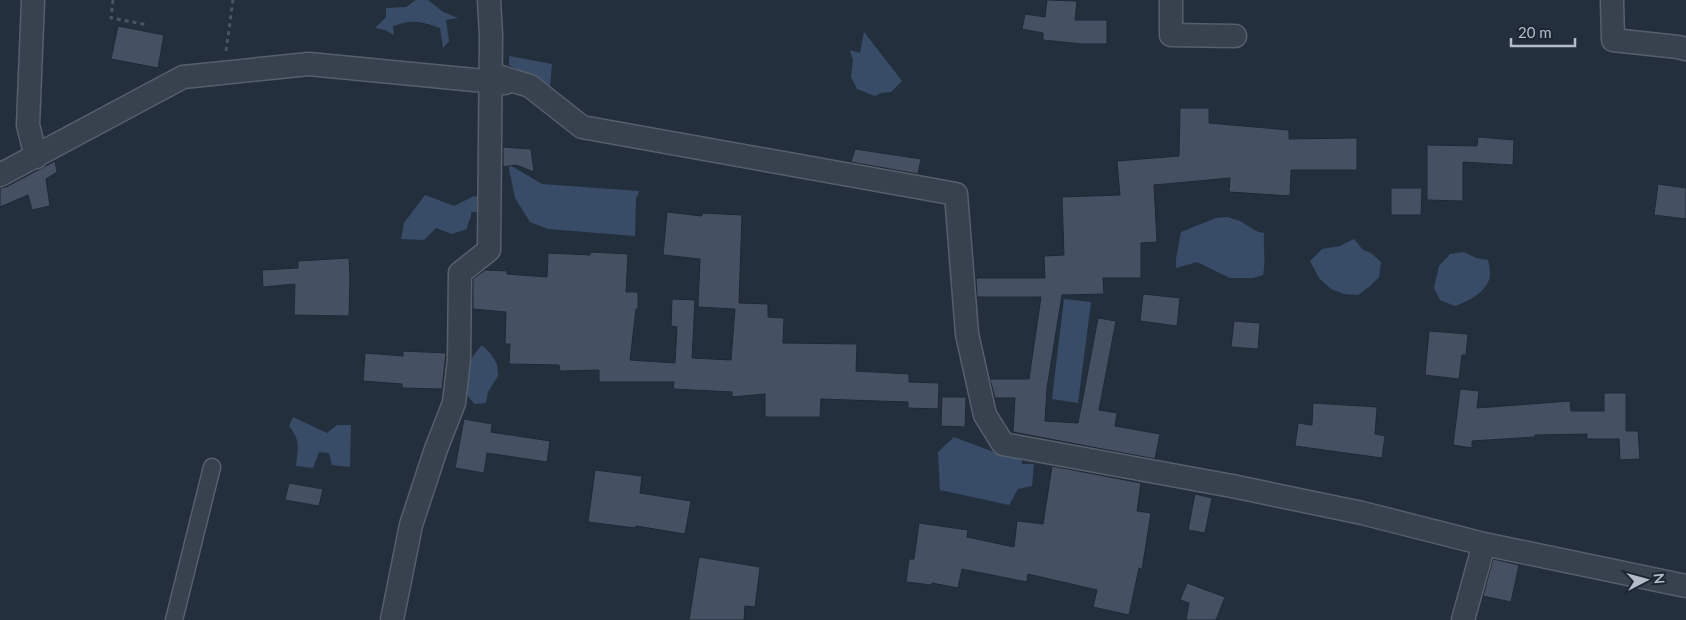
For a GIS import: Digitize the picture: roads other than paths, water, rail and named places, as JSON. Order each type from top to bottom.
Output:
[{"type":"street","points":[[34,0],[28,125],[36,156]]},
{"type":"street","points":[[392,620],[411,525],[454,403],[459,359],[460,273],[489,250],[491,35],[489,0]]},
{"type":"street","points":[[1171,0],[1171,35],[1235,36]]},
{"type":"street","points":[[1612,0],[1613,40],[1678,46],[1686,49]]},
{"type":"street","points":[[0,175],[183,77],[309,64],[491,78],[530,86],[582,127],[956,194],[967,334],[985,415],[1003,444],[1232,486],[1362,513],[1484,544],[1686,586]]},
{"type":"street","points":[[174,620],[212,467]]},
{"type":"street","points":[[1463,620],[1484,544]]},
{"type":"water","points":[[416,0],[428,0],[443,12],[458,18],[446,20],[449,41],[443,48],[440,28],[427,24],[406,22],[393,26],[394,35],[385,30],[375,28],[386,17],[386,8],[406,7]]},
{"type":"water","points":[[864,32],[902,81],[891,92],[875,96],[857,89],[851,77],[853,61],[850,50],[860,53]]},
{"type":"water","points":[[509,56],[552,64],[550,86],[509,65]]},
{"type":"water","points":[[508,164],[542,184],[639,191],[636,199],[635,236],[548,229],[530,222],[515,198]]},
{"type":"water","points":[[425,195],[454,206],[474,196],[485,198],[484,206],[476,212],[471,212],[467,229],[452,234],[436,228],[424,240],[401,239],[404,223]]},
{"type":"water","points":[[1227,217],[1264,233],[1263,275],[1253,278],[1230,278],[1197,262],[1176,268],[1181,232],[1216,218]]},
{"type":"water","points":[[1354,239],[1363,250],[1371,253],[1381,262],[1379,277],[1358,295],[1344,294],[1331,289],[1319,278],[1310,261],[1322,249],[1340,246]]},
{"type":"water","points":[[1464,252],[1476,258],[1488,260],[1489,278],[1487,284],[1478,294],[1455,306],[1440,300],[1434,288],[1439,266],[1450,254]]},
{"type":"water","points":[[1064,299],[1091,302],[1078,403],[1052,399]]},
{"type":"water","points":[[482,345],[497,364],[498,376],[488,392],[486,403],[474,404],[466,392],[464,378],[474,354]]},
{"type":"water","points":[[293,417],[327,433],[337,425],[351,425],[350,467],[332,465],[329,453],[319,452],[313,468],[296,466],[297,440],[289,426]]},
{"type":"water","points":[[954,437],[999,454],[1022,453],[1022,464],[1034,464],[1032,486],[1018,489],[1009,505],[940,490],[938,452]]}]
